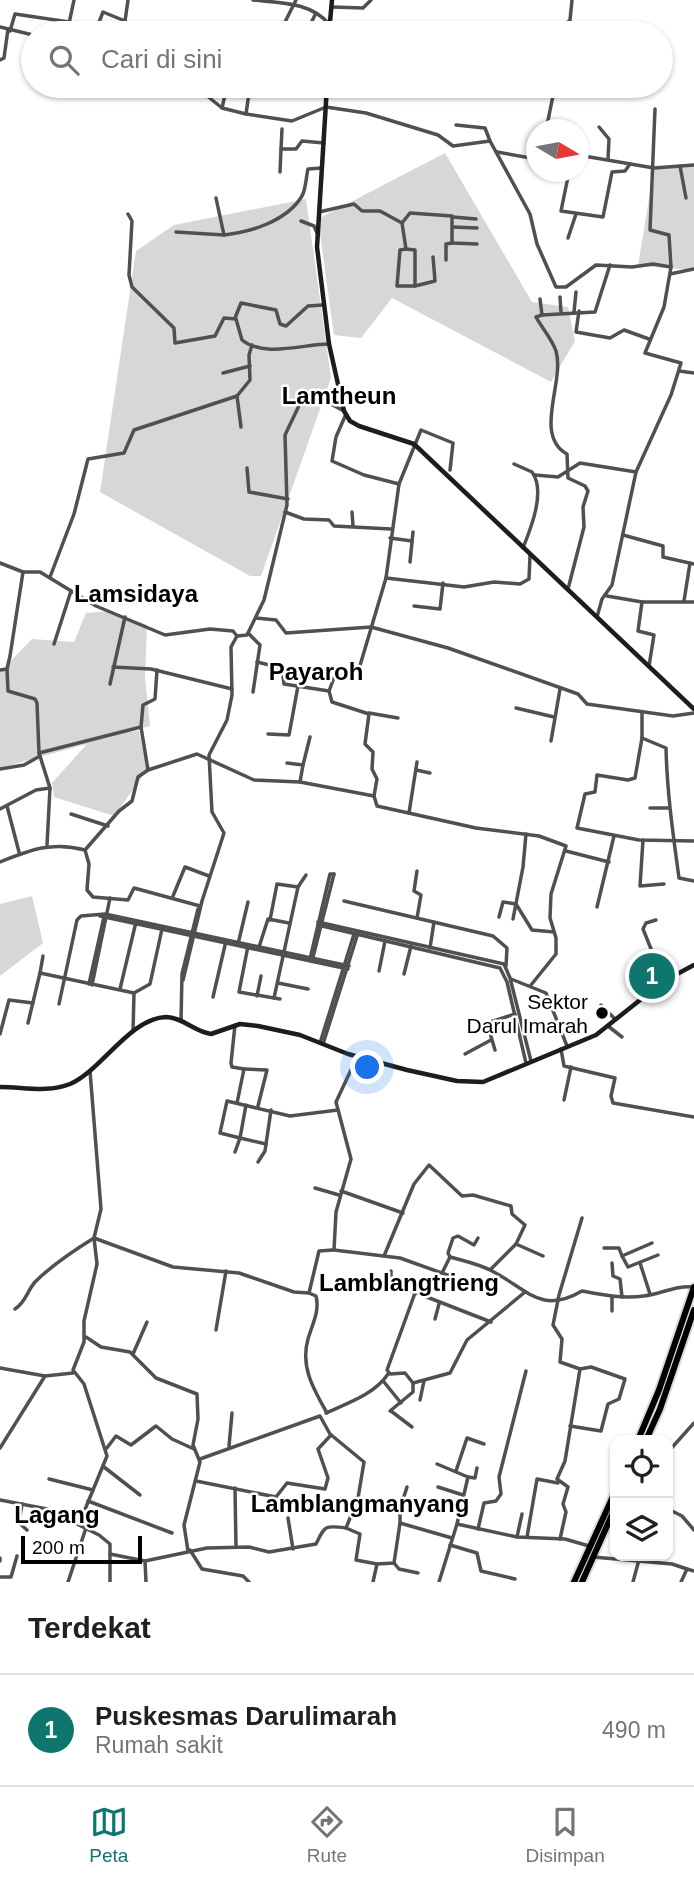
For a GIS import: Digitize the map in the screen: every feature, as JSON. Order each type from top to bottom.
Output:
[{"type":"highway","points":[[640,1435],[659,1390],[694,1287]]},
{"type":"highway","points":[[648,1435],[690,1334],[694,1310]]},
{"type":"highway","points":[[574,1582],[612,1498]]},
{"type":"highway","points":[[582,1582],[610,1519]]},
{"type":"street","points":[[70,21],[74,0]]},
{"type":"street","points":[[100,21],[103,12],[125,21],[128,0]]},
{"type":"street","points":[[253,0],[295,2],[325,21]]},
{"type":"street","points":[[330,21],[332,0]]},
{"type":"street","points":[[332,7],[363,8],[371,0]]},
{"type":"street","points":[[569,21],[572,0]]},
{"type":"street","points":[[286,21],[295,2]]},
{"type":"street","points":[[312,21],[316,13]]},
{"type":"street","points":[[0,60],[4,58],[15,14],[53,21]]},
{"type":"street","points":[[0,27],[21,32]]},
{"type":"street","points":[[210,98],[222,108],[292,121],[326,107],[366,113],[384,121],[438,135],[453,146],[490,141]]},
{"type":"street","points":[[222,108],[224,98]]},
{"type":"street","points":[[246,114],[248,98]]},
{"type":"street","points":[[326,98],[317,233],[329,344],[345,413],[336,437],[332,461],[376,479],[399,484]]},
{"type":"street","points":[[549,119],[553,98]]},
{"type":"street","points":[[597,617],[607,596],[636,472],[679,371],[679,360],[646,355],[664,307],[671,267],[669,235],[650,230],[655,109]]},
{"type":"street","points":[[456,125],[485,128],[530,214],[537,244],[554,286],[566,287],[592,267],[671,267]]},
{"type":"street","points":[[599,127],[609,142],[608,159]]},
{"type":"street","points":[[280,172],[282,129]]},
{"type":"street","points":[[281,149],[296,149],[302,141],[324,143]]},
{"type":"street","points":[[497,152],[526,157]]},
{"type":"street","points":[[589,156],[654,168],[694,165]]},
{"type":"street","points":[[567,182],[560,210],[604,216],[612,172],[625,170],[629,164]]},
{"type":"street","points":[[680,166],[685,198]]},
{"type":"street","points":[[176,232],[224,235],[275,220],[302,196],[308,169],[322,168]]},
{"type":"street","points":[[216,198],[224,235]]},
{"type":"street","points":[[319,212],[356,204],[362,211],[380,211],[402,223]]},
{"type":"street","points":[[406,249],[402,223],[410,213],[476,219]]},
{"type":"street","points":[[128,214],[132,221],[129,275],[132,287],[174,328],[175,343],[215,336],[222,318],[235,318]]},
{"type":"street","points":[[568,238],[576,214]]},
{"type":"street","points":[[452,243],[453,217]]},
{"type":"street","points":[[301,221],[314,226],[317,233]]},
{"type":"street","points":[[453,227],[477,228]]},
{"type":"street","points":[[446,260],[446,244],[477,244]]},
{"type":"street","points":[[415,286],[415,250],[400,250],[397,286],[415,286],[435,281],[433,257]]},
{"type":"street","points":[[568,589],[584,527],[583,507],[588,491],[585,486],[569,480],[567,454],[556,447],[550,429],[556,392],[556,353],[536,317],[596,310],[610,265]]},
{"type":"street","points":[[670,274],[694,269]]},
{"type":"street","points":[[576,292],[576,332],[610,338],[624,330],[650,340]]},
{"type":"street","points":[[560,298],[561,313]]},
{"type":"street","points":[[540,299],[542,315]]},
{"type":"street","points":[[323,305],[308,306],[286,326],[280,324],[276,310],[241,303],[235,318],[242,340],[252,345],[282,348],[329,344]]},
{"type":"street","points":[[50,577],[74,514],[89,459],[124,453],[134,430],[237,396],[249,383],[252,345]]},
{"type":"street","points":[[223,373],[250,366]]},
{"type":"street","points":[[679,371],[694,373]]},
{"type":"street","points":[[247,635],[264,600],[288,499],[284,443],[304,393],[311,393],[345,413],[359,426],[414,444],[694,709],[673,716],[587,704],[578,694],[448,648],[371,627],[286,633],[276,620],[256,618]]},
{"type":"street","points":[[237,396],[242,427]]},
{"type":"street","points":[[398,718],[367,713],[332,702],[329,691],[335,675],[356,678],[386,578],[399,484],[422,430],[453,443],[450,470]]},
{"type":"street","points":[[514,464],[535,475],[558,477],[580,463],[636,472]]},
{"type":"street","points":[[247,468],[251,494],[288,499]]},
{"type":"street","points":[[523,548],[536,503],[535,475]]},
{"type":"street","points":[[285,512],[304,519],[329,520],[334,526],[391,529]]},
{"type":"street","points":[[352,512],[353,526]]},
{"type":"street","points":[[410,562],[413,532]]},
{"type":"street","points":[[623,534],[658,542],[663,546],[663,557],[692,564],[684,601]]},
{"type":"street","points":[[390,538],[412,541]]},
{"type":"street","points":[[386,578],[464,587],[494,582],[520,584],[529,579],[530,555]]},
{"type":"street","points":[[0,563],[23,572],[40,572],[71,591],[165,635],[220,628],[233,631],[237,636]]},
{"type":"street","points":[[23,572],[7,669],[9,691],[36,701],[39,754],[50,788],[47,845]]},
{"type":"street","points":[[414,606],[440,609],[443,583]]},
{"type":"street","points":[[54,644],[71,591]]},
{"type":"street","points":[[607,596],[642,602],[694,603]]},
{"type":"street","points":[[642,602],[638,631],[654,635],[649,666]]},
{"type":"street","points":[[110,684],[125,617]]},
{"type":"street","points":[[237,636],[247,635],[259,642],[253,692]]},
{"type":"street","points":[[181,1021],[183,980],[193,933],[224,833],[212,813],[209,754],[227,720],[232,689],[231,647],[237,636]]},
{"type":"street","points":[[257,662],[282,668],[282,682],[329,691]]},
{"type":"street","points":[[113,667],[157,670],[232,689]]},
{"type":"street","points":[[0,670],[7,669]]},
{"type":"street","points":[[148,770],[141,727],[143,705],[155,699],[157,670]]},
{"type":"street","points":[[268,734],[289,735],[298,686]]},
{"type":"street","points":[[551,741],[560,689]]},
{"type":"street","points":[[516,708],[554,717]]},
{"type":"street","points":[[642,712],[642,738],[634,779],[598,775],[595,792],[585,794],[578,828],[614,836],[694,841]]},
{"type":"street","points":[[367,713],[370,718],[365,744],[373,755],[372,769],[377,779],[374,796],[377,806],[476,828],[526,834],[566,846],[551,894],[550,918],[556,954],[531,985]]},
{"type":"street","points":[[0,768],[24,765],[39,754],[141,727]]},
{"type":"street","points":[[300,782],[310,737]]},
{"type":"street","points":[[642,738],[666,748],[668,808],[674,822],[679,878],[694,881]]},
{"type":"street","points":[[85,850],[119,811],[132,801],[138,777],[148,770],[197,754],[254,780],[300,782],[374,796]]},
{"type":"street","points":[[409,813],[417,762]]},
{"type":"street","points":[[287,763],[303,765]]},
{"type":"street","points":[[416,770],[430,773]]},
{"type":"street","points":[[0,809],[36,790],[50,788]]},
{"type":"street","points":[[7,806],[19,852]]},
{"type":"street","points":[[650,808],[668,808]]},
{"type":"street","points":[[71,814],[108,825]]},
{"type":"street","points":[[513,919],[526,834]]},
{"type":"street","points":[[597,907],[614,836]]},
{"type":"street","points":[[643,839],[639,886],[646,888],[664,884]]},
{"type":"street","points":[[0,862],[19,852],[47,845],[85,850]]},
{"type":"street","points":[[85,850],[89,864],[89,894],[128,900],[134,888],[173,897],[200,909]]},
{"type":"street","points":[[564,850],[609,862]]},
{"type":"street","points":[[173,897],[185,867],[209,876]]},
{"type":"street","points":[[417,918],[421,895],[414,891],[418,871]]},
{"type":"street","points":[[311,960],[333,873],[330,874],[320,924]]},
{"type":"street","points":[[274,998],[298,887],[306,875]]},
{"type":"street","points":[[271,920],[277,884],[298,887]]},
{"type":"street","points":[[91,984],[110,898]]},
{"type":"street","points":[[344,901],[499,938],[507,948],[508,978],[528,1062]]},
{"type":"street","points":[[238,944],[248,902]]},
{"type":"street","points":[[499,917],[503,902],[516,904],[532,930],[554,932]]},
{"type":"street","points":[[59,1004],[79,917],[105,916],[347,967]]},
{"type":"street","points":[[259,949],[267,920],[289,923]]},
{"type":"street","points":[[656,920],[646,923],[643,929],[664,981]]},
{"type":"street","points":[[120,989],[136,922]]},
{"type":"street","points":[[430,949],[434,922]]},
{"type":"street","points":[[320,924],[506,966]]},
{"type":"street","points":[[40,974],[134,993],[150,984],[163,927]]},
{"type":"street","points":[[356,932],[500,968],[508,978],[528,1062]]},
{"type":"street","points":[[321,1044],[338,998],[356,932]]},
{"type":"street","points":[[213,997],[226,941]]},
{"type":"street","points":[[379,971],[385,941]]},
{"type":"street","points":[[248,946],[239,992],[280,999]]},
{"type":"street","points":[[404,974],[411,946]]},
{"type":"street","points":[[28,1023],[43,956]]},
{"type":"street","points":[[0,1087],[55,1088],[70,1084],[90,1071],[133,1033],[163,1017],[181,1021],[211,1034],[235,1025],[279,1030],[357,1057],[428,1075],[483,1082],[596,1035],[664,981],[694,965]]},
{"type":"street","points":[[257,996],[261,976]]},
{"type":"street","points":[[508,978],[531,985],[549,997],[558,1030],[567,1046]]},
{"type":"street","points":[[278,983],[308,989]]},
{"type":"street","points":[[133,1033],[134,993]]},
{"type":"street","points":[[0,1034],[9,1000],[33,1003]]},
{"type":"street","points":[[601,1005],[615,1019]]},
{"type":"street","points":[[495,1050],[487,1023],[515,1014]]},
{"type":"street","points":[[235,1025],[232,1067],[267,1070],[258,1107]]},
{"type":"street","points":[[608,1026],[622,1037]]},
{"type":"street","points":[[466,1054],[491,1040]]},
{"type":"street","points":[[561,1049],[562,1064],[612,1075],[613,1103],[694,1117]]},
{"type":"street","points":[[334,1250],[340,1193],[351,1153],[338,1110],[339,1092],[357,1057]]},
{"type":"street","points":[[564,1100],[571,1067]]},
{"type":"street","points":[[237,1103],[244,1069]]},
{"type":"street","points":[[73,1373],[85,1336],[84,1321],[97,1264],[94,1238],[101,1199],[90,1071]]},
{"type":"street","points":[[266,1144],[220,1131],[227,1101],[290,1116],[338,1110]]},
{"type":"street","points":[[235,1152],[246,1105]]},
{"type":"street","points":[[258,1162],[266,1144],[271,1110]]},
{"type":"street","points":[[384,1256],[422,1171],[432,1166],[462,1196],[473,1195],[511,1206],[512,1213],[525,1225],[516,1244],[490,1270]]},
{"type":"street","points":[[315,1188],[403,1213]]},
{"type":"street","points":[[570,1426],[601,1431],[608,1404],[619,1399],[625,1379],[591,1367],[580,1369],[560,1362],[562,1339],[553,1328],[557,1301],[582,1218]]},
{"type":"street","points":[[442,1274],[450,1257],[448,1253],[453,1238],[457,1236],[474,1245],[478,1238]]},
{"type":"street","points":[[94,1238],[173,1267],[226,1271],[316,1296],[306,1368],[309,1381],[327,1413]]},
{"type":"street","points":[[15,1309],[23,1304],[33,1285],[62,1257],[94,1238]]},
{"type":"street","points":[[622,1256],[652,1243]]},
{"type":"street","points":[[516,1244],[543,1256]]},
{"type":"street","points":[[604,1248],[620,1248],[627,1267],[658,1255]]},
{"type":"street","points":[[309,1293],[319,1251],[334,1250],[417,1262],[453,1277]]},
{"type":"street","points":[[450,1257],[490,1270],[525,1292],[557,1301],[570,1299],[582,1291],[622,1297],[694,1287]]},
{"type":"street","points":[[612,1263],[613,1276],[620,1279],[622,1297]]},
{"type":"street","points":[[640,1263],[650,1295]]},
{"type":"street","points":[[216,1330],[226,1271]]},
{"type":"street","points":[[391,1271],[391,1283],[439,1304],[447,1303],[491,1322]]},
{"type":"street","points":[[413,1383],[450,1373],[465,1343],[525,1292]]},
{"type":"street","points":[[322,1417],[384,1382],[415,1293]]},
{"type":"street","points":[[612,1297],[612,1311]]},
{"type":"street","points":[[435,1319],[439,1304]]},
{"type":"street","points":[[133,1354],[147,1322]]},
{"type":"street","points":[[85,1336],[101,1347],[121,1349],[133,1354],[156,1378],[196,1392],[198,1419],[194,1449]]},
{"type":"street","points":[[0,1368],[45,1376],[73,1373]]},
{"type":"street","points":[[558,1483],[557,1475],[565,1461],[580,1369]]},
{"type":"street","points":[[478,1529],[484,1503],[496,1501],[501,1494],[499,1477],[526,1371]]},
{"type":"street","points":[[73,1373],[84,1384],[106,1449],[104,1467],[79,1524]]},
{"type":"street","points":[[388,1374],[405,1373],[413,1383],[413,1392],[390,1411],[412,1427]]},
{"type":"street","points":[[0,1448],[45,1376]]},
{"type":"street","points":[[420,1400],[424,1380]]},
{"type":"street","points":[[384,1382],[401,1403]]},
{"type":"street","points":[[229,1447],[232,1413]]},
{"type":"street","points":[[200,1459],[229,1447],[267,1437],[318,1415],[322,1417],[331,1435],[364,1462],[358,1497],[346,1528]]},
{"type":"street","points":[[673,1446],[694,1423]]},
{"type":"street","points":[[106,1449],[116,1436],[131,1445],[156,1426],[172,1439],[194,1449],[200,1459],[197,1481],[184,1525],[189,1550],[202,1569],[243,1576],[249,1582]]},
{"type":"street","points":[[197,1481],[276,1497],[287,1483],[326,1488],[328,1478],[318,1449],[331,1435]]},
{"type":"street","points":[[456,1471],[467,1438],[484,1444]]},
{"type":"street","points":[[438,1464],[474,1478],[477,1468]]},
{"type":"street","points":[[104,1467],[140,1495]]},
{"type":"street","points":[[439,1582],[468,1477]]},
{"type":"street","points":[[49,1479],[93,1490]]},
{"type":"street","points":[[527,1537],[537,1479],[568,1487],[563,1504],[566,1513],[561,1539]]},
{"type":"street","points":[[394,1563],[400,1509],[407,1487]]},
{"type":"street","points":[[235,1488],[236,1547]]},
{"type":"street","points":[[438,1488],[463,1494]]},
{"type":"street","points":[[358,1497],[400,1509]]},
{"type":"street","points":[[0,1500],[47,1509],[79,1524],[110,1544],[110,1582]]},
{"type":"street","points":[[88,1501],[172,1533]]},
{"type":"street","points":[[22,1504],[19,1523],[27,1530]]},
{"type":"street","points":[[673,1512],[694,1530]]},
{"type":"street","points":[[517,1537],[522,1514]]},
{"type":"street","points":[[289,1518],[293,1549]]},
{"type":"street","points":[[400,1523],[452,1538]]},
{"type":"street","points":[[457,1524],[517,1537],[561,1539],[591,1547]]},
{"type":"street","points":[[68,1582],[86,1528]]},
{"type":"street","points":[[110,1554],[145,1561],[189,1550],[236,1547],[269,1552],[316,1544],[320,1532],[325,1528],[346,1528],[360,1534],[356,1560],[377,1564],[394,1563],[400,1569],[418,1573]]},
{"type":"street","points":[[450,1545],[477,1553],[481,1571],[515,1579]]},
{"type":"street","points":[[0,1577],[11,1577],[17,1556]]},
{"type":"street","points":[[593,1557],[610,1557]]},
{"type":"street","points":[[145,1561],[146,1582]]},
{"type":"street","points":[[633,1582],[639,1561]]},
{"type":"street","points":[[653,1561],[694,1571]]},
{"type":"street","points":[[377,1564],[373,1581],[382,1582]]},
{"type":"street","points":[[681,1582],[687,1569]]},
{"type":"shaded area","points":[[445,153],[532,302],[568,307],[575,341],[551,382],[392,298],[361,338],[334,335],[318,219]]},
{"type":"shaded area","points":[[694,167],[694,270],[638,266],[654,168]]},
{"type":"shaded area","points":[[306,199],[331,378],[261,576],[250,576],[100,492],[136,251],[174,225]]},
{"type":"shaded area","points":[[110,611],[147,625],[145,678],[150,726],[128,732],[139,731],[147,770],[114,816],[54,797],[52,783],[87,744],[0,768],[0,672],[32,639],[74,642],[86,613]]},
{"type":"shaded area","points":[[32,896],[43,943],[0,976],[0,904]]},
{"type":"place","name":"Puskesmas Darulimarah","points":[[652,976]]},
{"type":"place","name":"Sektor Darul Imarah","points":[[602,1013]]},
{"type":"district","name":"Lamtheun","points":[[339,395]]},
{"type":"district","name":"Lamsidaya","points":[[136,593]]},
{"type":"district","name":"Payaroh","points":[[316,671]]},
{"type":"district","name":"Lamblangtrieng","points":[[409,1282]]},
{"type":"district","name":"Lamblangmanyang","points":[[360,1503]]},
{"type":"district","name":"Lagang","points":[[57,1514]]}]
